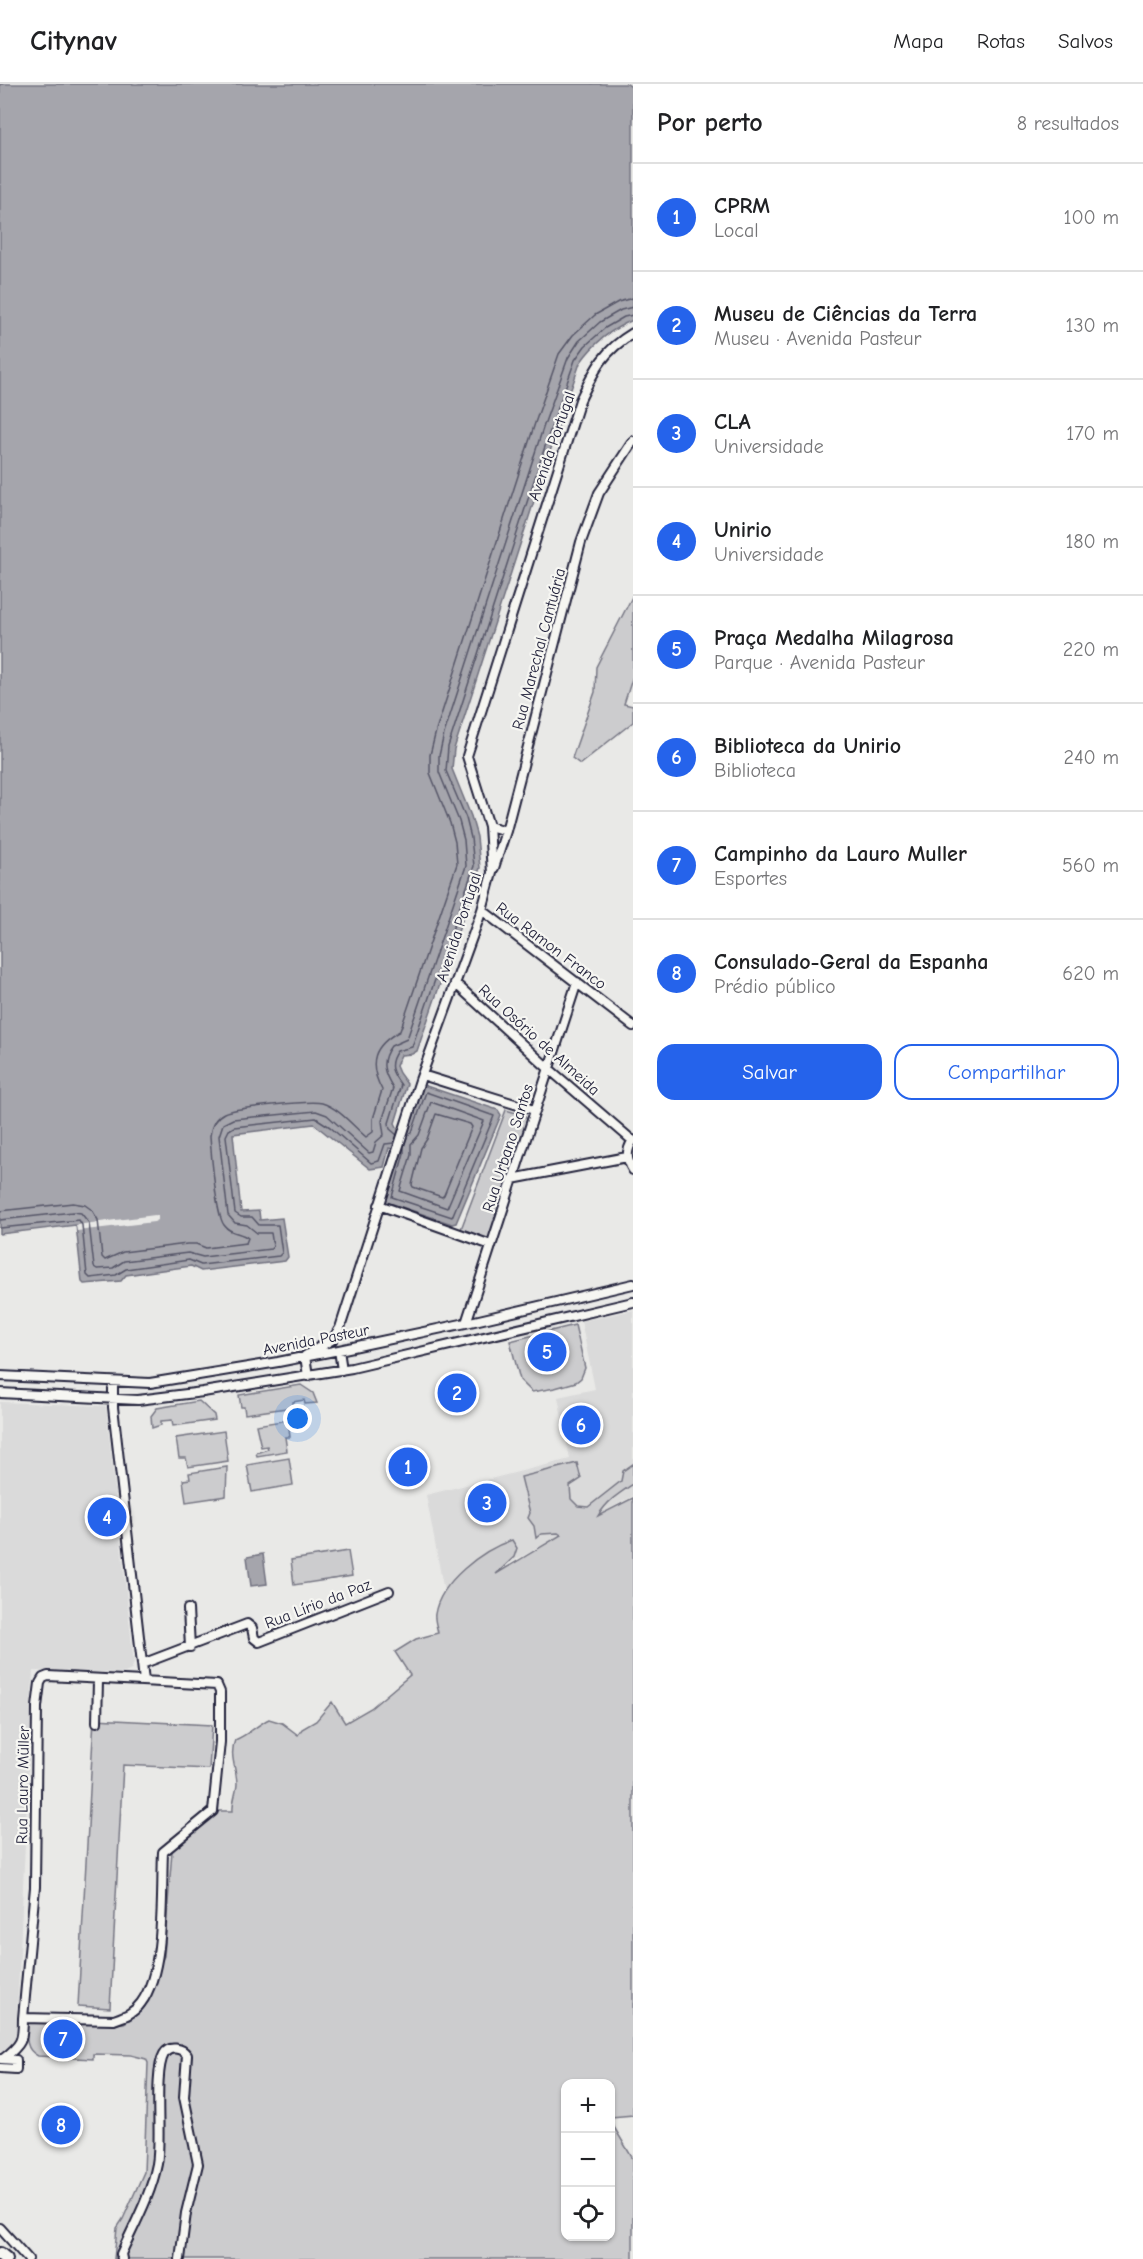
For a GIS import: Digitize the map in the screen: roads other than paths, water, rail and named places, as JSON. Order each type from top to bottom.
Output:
[{"type":"highway","points":[[0,2254],[6,2259]]},
{"type":"street","name":"Avenida Portugal","points":[[305,1356],[333,1339],[340,1328],[421,1077],[482,910],[492,873],[489,826],[467,756],[580,400],[597,364],[618,342],[633,333]]},
{"type":"street","name":"Rua Marechal Cantuária","points":[[492,873],[506,831],[581,542],[599,494],[633,441]]},
{"type":"street","points":[[489,826],[506,831]]},
{"type":"street","name":"Rua Ramon Franco","points":[[482,910],[633,1026]]},
{"type":"street","name":"Rua Urbano Santos","points":[[466,1323],[577,982]]},
{"type":"street","name":"Rua Osório de Almeida","points":[[455,983],[548,1068],[633,1140]]},
{"type":"street","points":[[421,1077],[534,1110]]},
{"type":"street","points":[[633,1140],[628,1148],[627,1157],[633,1170]]},
{"type":"street","points":[[512,1179],[627,1157]]},
{"type":"street","points":[[380,1202],[491,1245]]},
{"type":"street","name":"Avenida Pasteur","points":[[0,1376],[150,1383],[339,1350],[633,1284]]},
{"type":"street","name":"Avenida Pasteur","points":[[0,1394],[112,1400],[145,1399],[308,1376],[633,1302]]},
{"type":"street","points":[[339,1350],[342,1370]]},
{"type":"street","points":[[305,1356],[308,1376]]},
{"type":"street","points":[[113,1382],[112,1400],[144,1681]]},
{"type":"street","name":"Rua Lírio da Paz","points":[[190,1647],[247,1624],[252,1628],[256,1641],[389,1591]]},
{"type":"street","points":[[142,1664],[190,1647],[188,1609]]},
{"type":"street","name":"Rua Lauro Müller","points":[[2,2059],[22,2043],[23,2018],[35,1887],[40,1683],[43,1678],[48,1677],[218,1685],[220,1742],[213,1811],[163,1852],[158,1964],[144,1999],[127,2016],[114,2020],[23,2018]]},
{"type":"street","points":[[97,1722],[98,1680]]},
{"type":"street","points":[[122,2259],[121,2254],[157,2164],[160,2076],[165,2052],[173,2049],[186,2052],[184,2097],[198,2164],[186,2213],[180,2259]]},
{"type":"street","name":"Rua Lauro Müller","points":[[0,2068],[16,2069],[16,2060],[2,2059]]},
{"type":"street","points":[[0,2228],[28,2259]]},
{"type":"water","points":[[0,84],[627,84],[633,88],[633,320],[604,337],[580,363],[454,749],[452,769],[477,837],[480,868],[417,1051],[401,1055],[396,1066],[407,1084],[395,1123],[402,1131],[423,1085],[498,1110],[501,1115],[456,1223],[452,1224],[384,1201],[398,1151],[389,1148],[384,1167],[370,1169],[314,1124],[233,1134],[241,1212],[259,1211],[260,1220],[282,1218],[288,1257],[285,1261],[201,1271],[191,1266],[126,1275],[121,1281],[84,1284],[76,1225],[0,1234]]},
{"type":"water","points":[[263,1554],[267,1584],[251,1586],[247,1557]]},
{"type":"place","name":"Praça Medalha Milagrosa","points":[[547,1352]]},
{"type":"place","name":"Museu de Ciências da Terra","points":[[457,1393]]},
{"type":"place","name":"Biblioteca da Unirio","points":[[581,1425]]},
{"type":"place","name":"CPRM","points":[[408,1467]]},
{"type":"place","name":"CLA","points":[[487,1503]]},
{"type":"place","name":"Unirio","points":[[107,1517]]},
{"type":"place","name":"Campinho da Lauro Muller","points":[[63,2039]]},
{"type":"place","name":"Consulado-Geral da Espanha","points":[[61,2125]]}]
